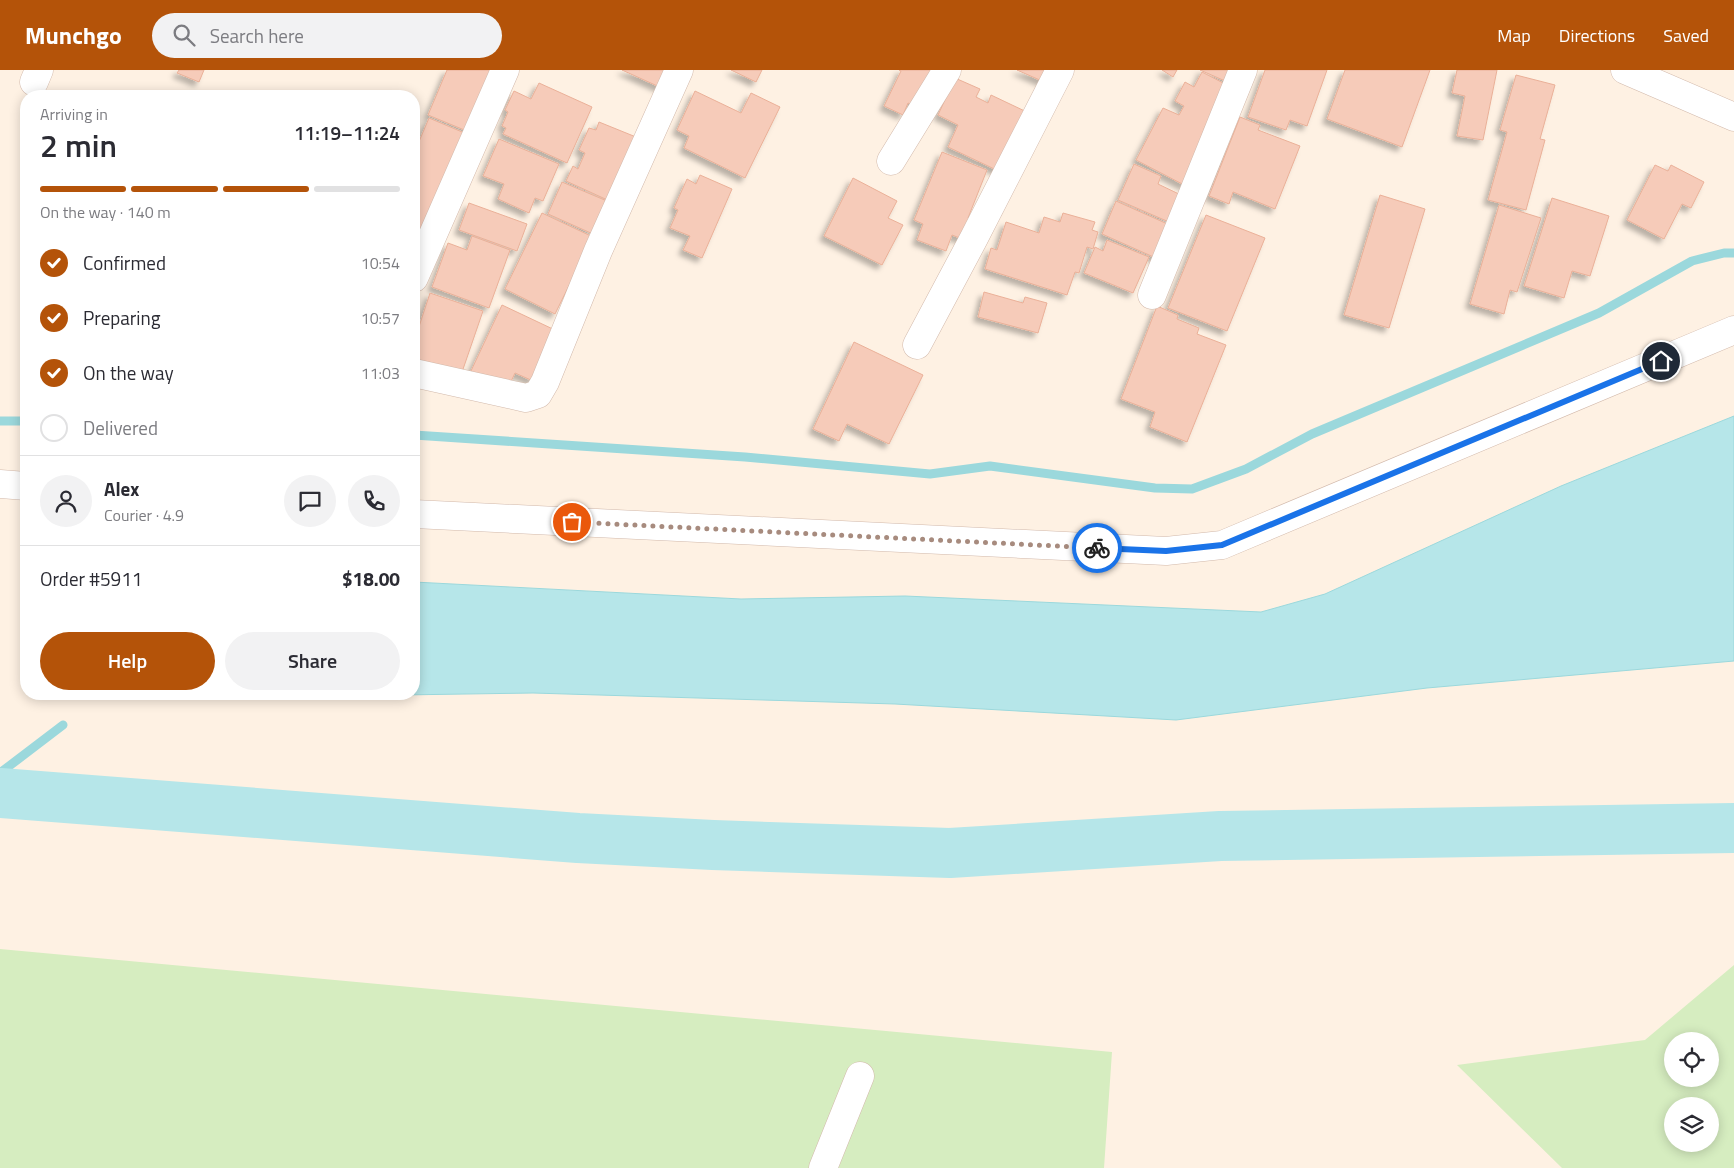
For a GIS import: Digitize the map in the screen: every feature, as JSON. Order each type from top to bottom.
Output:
[{"type":"street","points":[[420,264],[505,70]]},
{"type":"street","points":[[420,374],[526,398],[538,394],[545,382],[598,251],[679,70]]},
{"type":"street","points":[[891,161],[946,70]]},
{"type":"street","points":[[917,345],[1060,70]]},
{"type":"street","points":[[1152,295],[1243,70]]},
{"type":"street","points":[[1626,70],[1734,117]]},
{"type":"street","points":[[420,514],[1166,551],[1222,545],[1734,330]]},
{"type":"street","points":[[0,484],[20,486]]},
{"type":"street","points":[[823,1168],[860,1076]]},
{"type":"green space","points":[[0,949],[1112,1052],[1104,1168],[0,1168]]},
{"type":"green space","points":[[1734,965],[1734,1168],[1562,1168],[1457,1065],[1645,1040]]},
{"type":"water","points":[[1734,416],[1734,661],[1427,688],[1176,720],[895,704],[533,693],[420,695],[420,582],[741,599],[905,596],[1261,612],[1325,594],[1561,486]]},
{"type":"building","points":[[179,70],[204,70],[199,82],[177,73]]},
{"type":"building","points":[[447,70],[498,70],[474,134],[428,115]]},
{"type":"building","points":[[622,70],[672,70],[664,89]]},
{"type":"building","points":[[731,70],[762,70],[756,82]]},
{"type":"building","points":[[899,70],[945,70],[919,108],[908,103],[903,115],[884,106],[901,71]]},
{"type":"building","points":[[1017,70],[1058,70],[1051,85]]},
{"type":"building","points":[[1162,70],[1177,70],[1173,77]]},
{"type":"building","points":[[1200,70],[1238,70],[1232,84]]},
{"type":"building","points":[[1265,70],[1327,70],[1307,126],[1290,120],[1286,130],[1248,117]]},
{"type":"building","points":[[1345,70],[1430,70],[1402,147],[1327,119]]},
{"type":"building","points":[[1457,70],[1497,70],[1483,140],[1457,136],[1465,96],[1452,93]]},
{"type":"building","points":[[1202,72],[1227,85],[1204,129],[1213,134],[1186,186],[1136,160],[1163,108],[1179,115],[1184,106],[1175,101],[1185,82],[1194,87]]},
{"type":"building","points":[[1516,75],[1555,85],[1540,139],[1545,140],[1526,210],[1488,200],[1507,132],[1500,130]]},
{"type":"building","points":[[955,78],[980,89],[976,97],[988,103],[991,95],[1031,114],[1009,176],[948,147],[958,125],[938,115]]},
{"type":"building","points":[[539,83],[592,107],[567,163],[503,134],[506,128],[502,126],[508,112],[505,110],[514,91],[531,99]]},
{"type":"building","points":[[695,91],[741,113],[751,93],[780,107],[745,178],[684,148],[689,136],[677,130]]},
{"type":"building","points":[[1240,117],[1260,125],[1258,130],[1300,146],[1275,209],[1233,192],[1229,204],[1209,196]]},
{"type":"building","points":[[429,118],[474,137],[428,242],[420,239],[420,139]]},
{"type":"building","points":[[599,122],[636,137],[614,203],[566,181],[573,166],[578,169],[585,153],[579,150],[589,128],[596,130]]},
{"type":"building","points":[[499,139],[559,164],[543,201],[535,198],[529,213],[498,199],[504,184],[483,176]]},
{"type":"building","points":[[942,152],[987,170],[968,218],[975,221],[967,241],[952,235],[946,251],[917,240],[923,224],[914,220]]},
{"type":"building","points":[[1134,164],[1161,176],[1158,184],[1181,195],[1169,222],[1118,200]]},
{"type":"building","points":[[1655,165],[1668,171],[1671,165],[1704,182],[1691,208],[1682,204],[1664,239],[1627,220]]},
{"type":"building","points":[[700,175],[732,189],[702,258],[683,250],[690,236],[670,228],[678,210],[674,208],[687,179],[696,184]]},
{"type":"building","points":[[853,178],[897,201],[888,218],[903,225],[882,265],[824,236]]},
{"type":"building","points":[[562,182],[607,201],[593,234],[548,214]]},
{"type":"building","points":[[1380,195],[1425,209],[1389,328],[1344,315]]},
{"type":"building","points":[[1552,198],[1609,216],[1590,276],[1572,271],[1564,298],[1524,286]]},
{"type":"building","points":[[1116,201],[1172,226],[1158,259],[1102,234]]},
{"type":"building","points":[[469,203],[527,224],[517,251],[459,230]]},
{"type":"building","points":[[1499,205],[1541,218],[1517,292],[1510,290],[1504,314],[1470,304]]},
{"type":"building","points":[[542,213],[593,237],[555,314],[505,289]]},
{"type":"building","points":[[1063,213],[1095,222],[1092,230],[1098,232],[1093,249],[1087,247],[1079,273],[1075,272],[1067,295],[985,269],[991,248],[997,250],[1006,222],[1039,233],[1044,217],[1060,222]]},
{"type":"building","points":[[1206,215],[1265,238],[1227,331],[1168,308]]},
{"type":"building","points":[[472,236],[510,250],[489,308],[432,287],[448,243],[467,250]]},
{"type":"building","points":[[1107,240],[1149,257],[1133,293],[1084,273],[1095,247],[1103,251]]},
{"type":"building","points":[[984,292],[1023,303],[1025,297],[1047,303],[1038,333],[978,317]]},
{"type":"building","points":[[430,293],[483,311],[460,378],[420,364],[420,324]]},
{"type":"building","points":[[502,305],[557,331],[533,381],[515,373],[507,390],[470,373]]},
{"type":"building","points":[[1157,306],[1178,315],[1177,319],[1199,328],[1197,334],[1226,345],[1187,442],[1150,427],[1155,412],[1121,399]]},
{"type":"building","points":[[854,342],[923,375],[889,444],[847,424],[839,441],[813,429]]},
{"type":"waterway","points":[[420,435],[745,457],[930,474],[990,466],[1155,488],[1192,489],[1246,469],[1312,434],[1599,313],[1692,261],[1724,253],[1734,253]]},
{"type":"waterway","points":[[0,421],[20,421]]},
{"type":"waterway","points":[[0,773],[63,725]]},
{"type":"waterway","points":[[0,793],[578,838],[713,845],[950,853],[1220,836],[1734,828]]},
{"type":"way so far","points":[[572,522],[1097,548]]},
{"type":"route","points":[[1097,548],[1166,551],[1222,545],[1661,361]]}]
